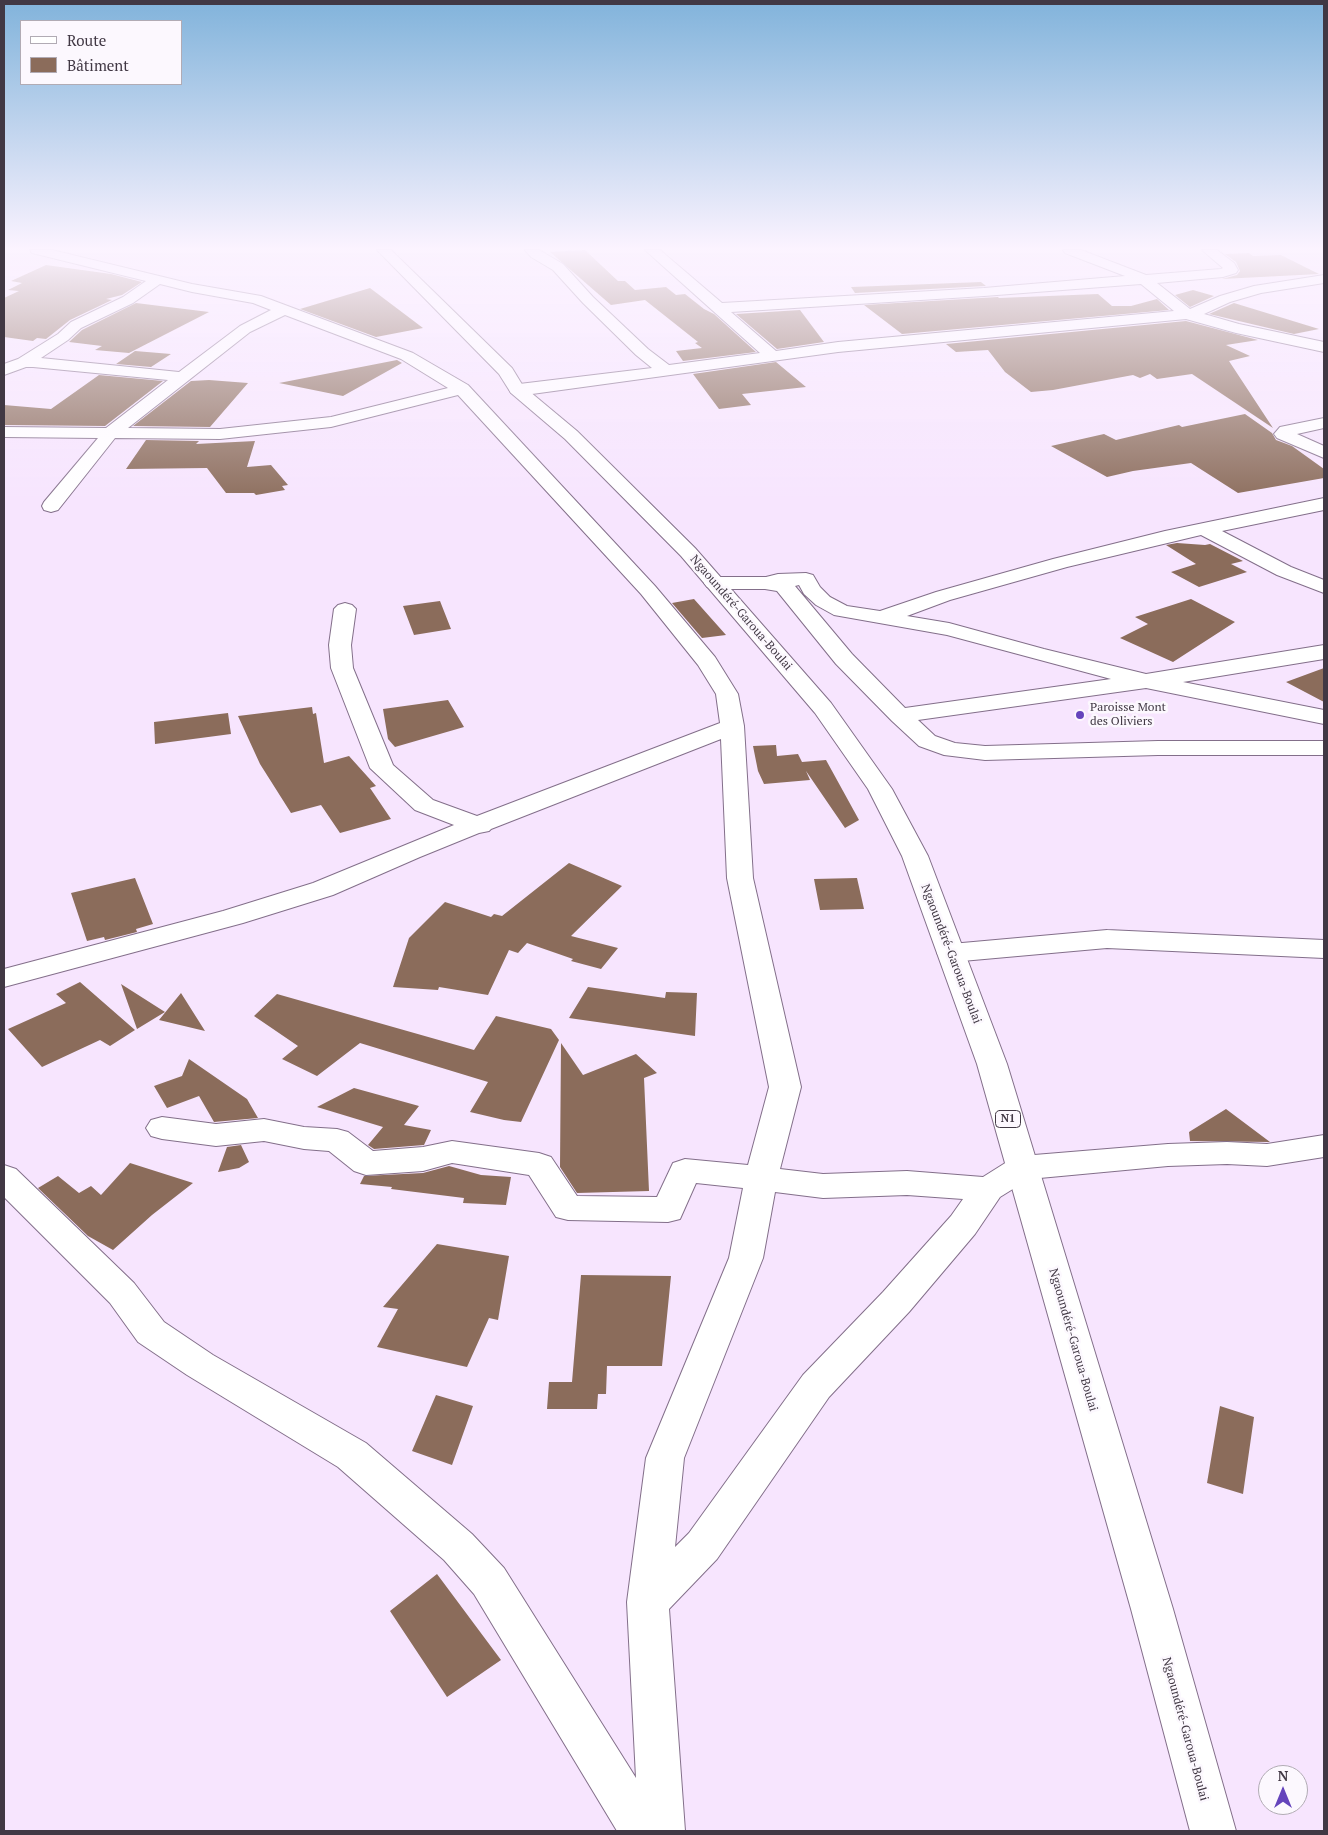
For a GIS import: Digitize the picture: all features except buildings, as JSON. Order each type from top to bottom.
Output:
[{"type":"main road","points":[[4,370],[24,362],[64,336]]},
{"type":"main road","points":[[51,506],[98,450],[110,432],[184,378],[210,354],[236,336]]},
{"type":"main road","points":[[352,336],[407,356],[462,389],[648,590],[707,662],[727,694],[732,726],[740,878],[785,1087],[761,1178],[746,1258],[665,1458],[648,1602],[662,1831]]},
{"type":"main road","name":"Ngaoundéré-Garoua-Boulai","points":[[470,336],[506,371],[517,389],[571,435],[688,552],[823,708],[880,789],[914,856],[992,1064],[1152,1609],[1213,1831]]},
{"type":"main road","points":[[625,336],[665,370]]},
{"type":"main road","points":[[750,336],[773,356]]},
{"type":"main road","points":[[517,389],[532,389],[773,356],[947,336]]},
{"type":"main road","points":[[1271,336],[1324,347]]},
{"type":"main road","points":[[24,362],[184,378]]},
{"type":"main road","points":[[4,432],[220,434],[331,422],[462,389]]},
{"type":"main road","points":[[1324,423],[1286,431],[1283,434],[1324,453]]},
{"type":"main road","points":[[823,632],[880,618],[943,596],[1060,563],[1203,529],[1324,504]]},
{"type":"main road","points":[[1203,529],[1284,571],[1324,587]]},
{"type":"main road","points":[[765,583],[778,580],[806,579],[811,590],[823,601],[841,611],[949,630],[1146,681],[1324,717]]},
{"type":"main road","points":[[714,583],[765,583],[784,586],[844,659],[900,716],[927,741],[952,750],[985,753],[1158,748],[1324,748]]},
{"type":"main road","points":[[345,609],[340,645],[342,668],[382,768],[424,805],[480,826]]},
{"type":"main road","points":[[900,716],[1286,660],[1324,652]]},
{"type":"main road","points":[[4,978],[233,917],[323,889],[411,851],[480,826],[732,726]]},
{"type":"main road","points":[[951,953],[1107,939],[1324,949]]},
{"type":"main road","points":[[162,1128],[216,1135],[264,1130],[304,1138],[337,1140],[366,1163],[423,1159],[452,1152],[539,1165],[568,1208],[668,1210],[685,1171],[823,1186],[907,1183],[988,1190]]},
{"type":"main road","points":[[648,1602],[702,1546],[816,1386],[896,1302],[963,1225],[988,1190],[1022,1168],[1168,1155],[1227,1153],[1267,1155],[1324,1146]]},
{"type":"main road","points":[[9,1191],[122,1293],[151,1332],[200,1365],[352,1455],[458,1548],[489,1581],[643,1831]]},
{"type":"place","name":"Paroisse Mont des Oliviers","points":[[1080,715]]}]
